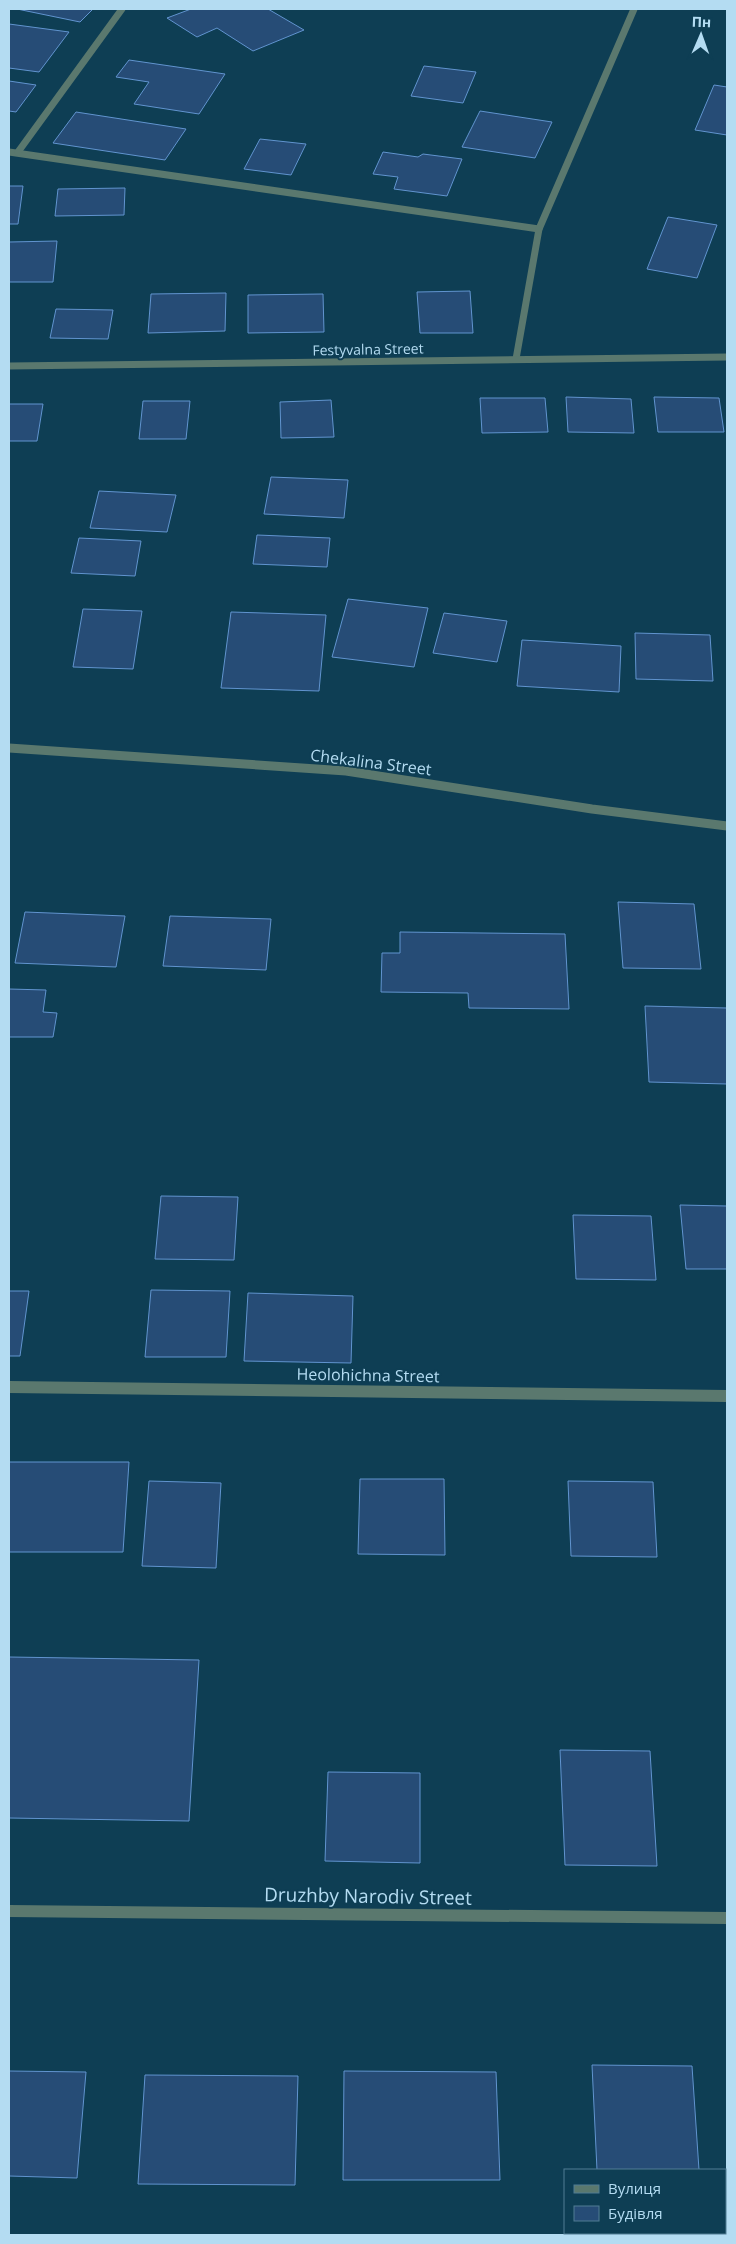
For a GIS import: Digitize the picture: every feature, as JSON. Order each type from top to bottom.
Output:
[{"type":"street","points":[[18,152],[122,9]]},
{"type":"street","points":[[516,359],[539,229],[634,9]]},
{"type":"street","points":[[9,152],[539,229]]},
{"type":"street","name":"Festyvalna Street","points":[[9,366],[727,357]]},
{"type":"street","name":"Chekalina Street","points":[[9,748],[346,771],[592,809],[727,826]]},
{"type":"street","name":"Heolohichna Street","points":[[9,1388],[727,1396]]},
{"type":"street","name":"Druzhby Narodiv Street","points":[[9,1911],[727,1918]]},
{"type":"building","points":[[17,9],[93,9],[80,22]]},
{"type":"building","points":[[191,9],[268,9],[304,30],[253,51],[217,28],[197,37],[167,18]]},
{"type":"building","points":[[9,24],[69,32],[39,72],[9,68]]},
{"type":"building","points":[[129,60],[225,74],[199,114],[134,104],[149,82],[116,77]]},
{"type":"building","points":[[424,66],[476,72],[463,103],[411,96]]},
{"type":"building","points":[[9,81],[36,85],[16,112],[9,111]]},
{"type":"building","points":[[714,85],[727,87],[727,135],[695,130]]},
{"type":"building","points":[[480,111],[552,122],[535,158],[462,147]]},
{"type":"building","points":[[76,112],[186,129],[165,160],[53,143]]},
{"type":"building","points":[[260,139],[306,144],[291,175],[244,169]]},
{"type":"building","points":[[383,152],[418,157],[423,154],[462,159],[447,196],[394,189],[398,177],[373,174]]},
{"type":"building","points":[[9,186],[23,186],[18,224],[9,224]]},
{"type":"building","points":[[125,188],[124,215],[55,216],[58,189]]},
{"type":"building","points":[[668,217],[717,225],[697,278],[647,269]]},
{"type":"building","points":[[57,241],[53,282],[9,282],[9,242]]},
{"type":"building","points":[[470,291],[473,333],[420,333],[417,292]]},
{"type":"building","points":[[226,293],[225,331],[148,333],[151,294]]},
{"type":"building","points":[[323,294],[324,332],[248,333],[248,295]]},
{"type":"building","points":[[56,309],[113,310],[108,339],[50,338]]},
{"type":"building","points":[[566,397],[631,399],[634,433],[568,432]]},
{"type":"building","points":[[654,397],[719,398],[724,432],[658,432]]},
{"type":"building","points":[[480,398],[545,398],[548,432],[482,433]]},
{"type":"building","points":[[331,400],[334,437],[281,438],[280,402]]},
{"type":"building","points":[[143,401],[190,401],[186,439],[139,439]]},
{"type":"building","points":[[9,404],[43,404],[37,441],[9,441]]},
{"type":"building","points":[[271,477],[348,480],[344,518],[264,514]]},
{"type":"building","points":[[99,491],[176,495],[167,532],[90,528]]},
{"type":"building","points":[[257,535],[330,538],[327,567],[253,564]]},
{"type":"building","points":[[79,538],[141,541],[135,576],[71,573]]},
{"type":"building","points":[[348,599],[428,608],[414,667],[332,657]]},
{"type":"building","points":[[83,609],[142,611],[133,669],[73,667]]},
{"type":"building","points":[[231,612],[326,615],[319,691],[221,688]]},
{"type":"building","points":[[444,613],[507,621],[497,662],[433,653]]},
{"type":"building","points":[[635,633],[710,635],[713,681],[636,679]]},
{"type":"building","points":[[522,640],[621,646],[619,692],[517,686]]},
{"type":"building","points":[[618,902],[694,904],[701,969],[623,968]]},
{"type":"building","points":[[25,912],[125,916],[116,967],[15,963]]},
{"type":"building","points":[[170,916],[271,919],[266,970],[163,966]]},
{"type":"building","points":[[400,932],[565,934],[569,1009],[469,1008],[468,993],[381,992],[382,953],[400,953]]},
{"type":"building","points":[[9,989],[46,990],[43,1012],[57,1013],[53,1037],[9,1037]]},
{"type":"building","points":[[645,1006],[727,1008],[727,1084],[649,1082]]},
{"type":"building","points":[[161,1196],[238,1197],[234,1260],[155,1259]]},
{"type":"building","points":[[680,1205],[727,1206],[727,1269],[686,1269]]},
{"type":"building","points":[[573,1215],[651,1216],[656,1280],[576,1279]]},
{"type":"building","points":[[151,1290],[230,1291],[226,1357],[145,1357]]},
{"type":"building","points":[[9,1291],[29,1291],[20,1356],[9,1356]]},
{"type":"building","points":[[248,1293],[353,1296],[351,1363],[244,1361]]},
{"type":"building","points":[[9,1462],[129,1462],[123,1552],[9,1552]]},
{"type":"building","points":[[360,1479],[444,1479],[445,1555],[358,1554]]},
{"type":"building","points":[[149,1481],[221,1483],[216,1568],[142,1566]]},
{"type":"building","points":[[568,1481],[653,1482],[657,1557],[571,1556]]},
{"type":"building","points":[[9,1657],[199,1660],[189,1821],[9,1818]]},
{"type":"building","points":[[560,1750],[650,1751],[657,1866],[565,1865]]},
{"type":"building","points":[[328,1772],[420,1773],[420,1863],[325,1861]]},
{"type":"building","points":[[592,2065],[692,2066],[699,2169],[597,2169]]},
{"type":"building","points":[[9,2071],[86,2072],[77,2178],[9,2176]]},
{"type":"building","points":[[344,2071],[496,2072],[500,2180],[343,2180]]},
{"type":"building","points":[[145,2075],[298,2076],[295,2185],[138,2184]]}]
